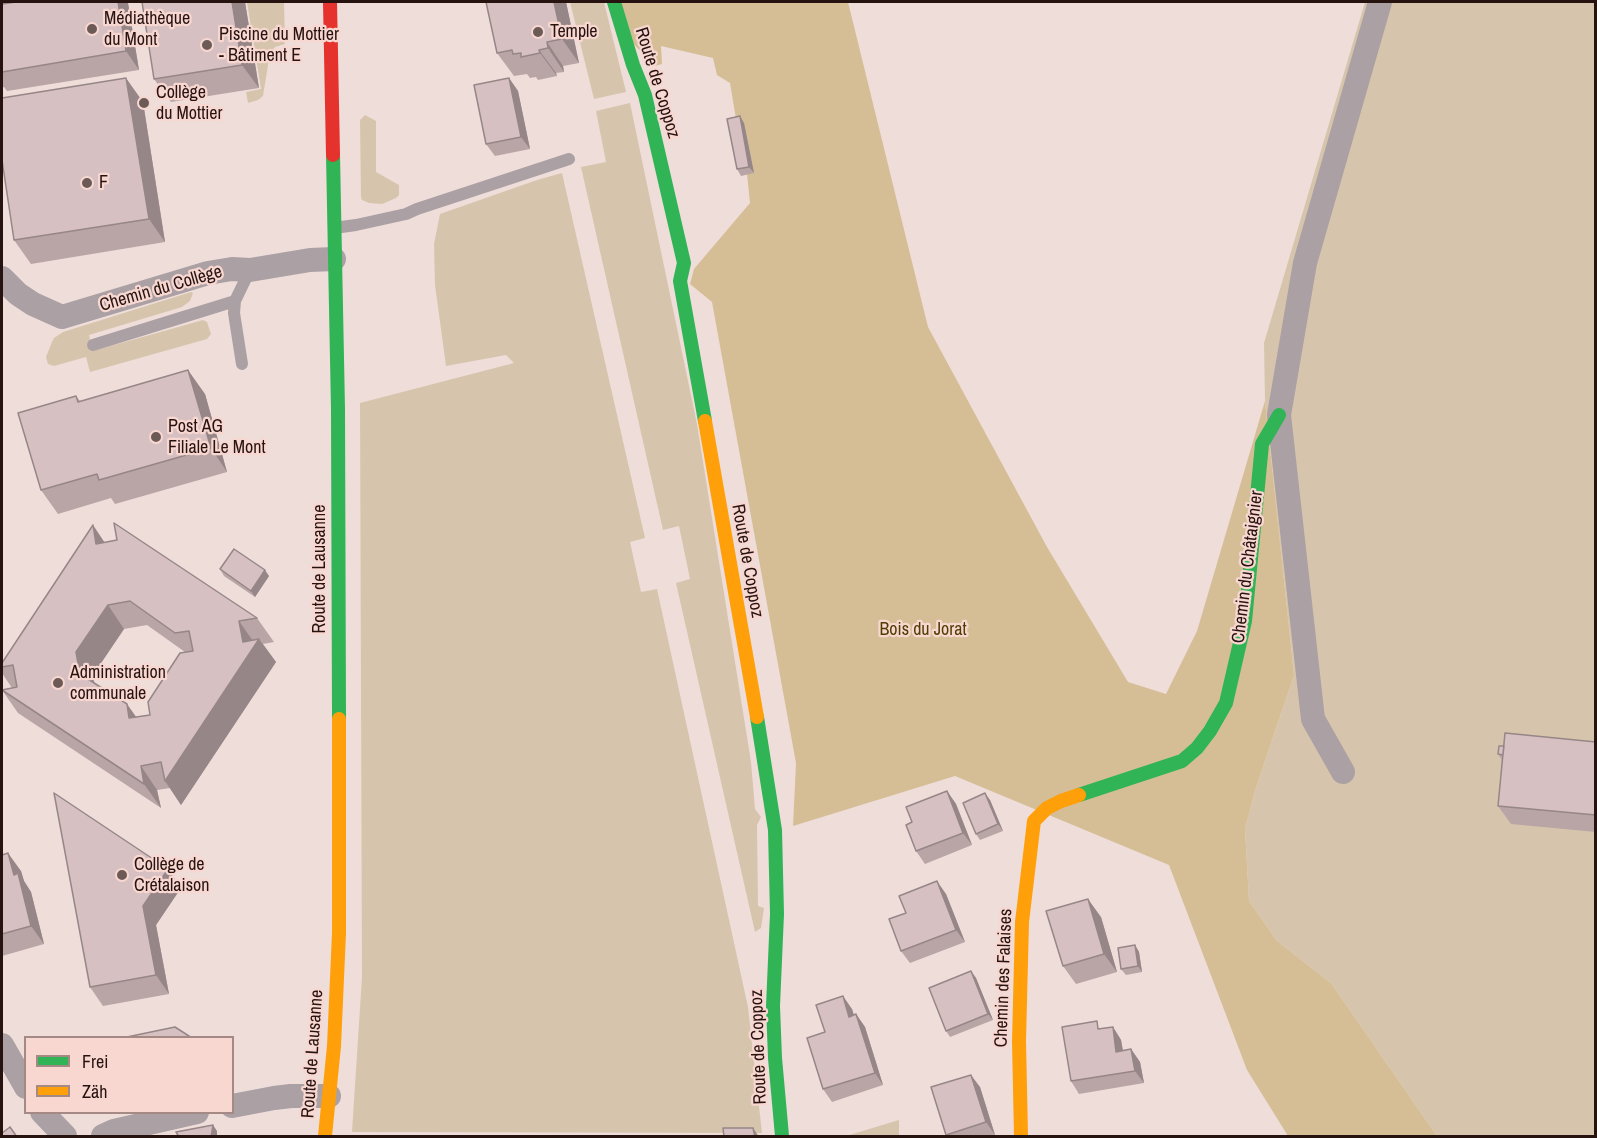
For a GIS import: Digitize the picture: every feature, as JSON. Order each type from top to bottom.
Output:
[{"type":"street","name":"Route de Lausanne","points":[[325,1137],[334,1046],[339,933],[338,421],[330,2]]},
{"type":"street","name":"Route de Coppoz","points":[[614,2],[633,65],[645,95],[684,263],[680,281],[772,805],[775,830],[777,914],[773,1006],[782,1137]]},
{"type":"street","name":"Chemin du Châtaignier","points":[[1343,771],[1313,719],[1279,415],[1305,263],[1380,2]]},
{"type":"street","name":"Chemin du Collège","points":[[2,278],[18,294],[41,309],[62,317],[208,273],[232,269],[249,270],[310,260],[334,260]]},
{"type":"street","name":"Chemin du Châtaignier","points":[[1034,821],[1047,808],[1060,801],[1182,761],[1197,748],[1210,731],[1226,703],[1245,621],[1262,444],[1279,415]]},
{"type":"street","name":"Chemin des Falaises","points":[[1021,1137],[1019,1041],[1023,922],[1034,821]]},
{"type":"street","points":[[2,1045],[24,1084]]},
{"type":"street","points":[[234,1106],[291,1096],[329,1096]]},
{"type":"street","points":[[43,1114],[65,1137]]},
{"type":"street","points":[[103,1137],[114,1131],[192,1114]]},
{"type":"lane","points":[[333,228],[406,214],[569,159]]},
{"type":"lane","points":[[242,364],[234,313],[235,301],[249,270]]},
{"type":"lane","points":[[93,345],[235,301]]},
{"type":"shaded area","points":[[247,2],[284,2],[285,44],[275,47],[270,53],[263,96],[248,103],[246,92],[261,89]]},
{"type":"shaded area","points":[[570,2],[604,2],[626,92],[594,99]]},
{"type":"shaded area","points":[[1365,2],[1595,2],[1595,1136],[1437,1136],[1331,983],[1277,941],[1249,901],[1245,829],[1255,791],[1294,675],[1265,401],[1264,343]]},
{"type":"shaded area","points":[[630,103],[697,424],[751,762],[755,809],[761,817],[757,825],[758,906],[764,908],[761,928],[755,932],[676,583],[690,579],[679,526],[663,530],[581,167],[606,162],[596,111]]},
{"type":"shaded area","points":[[365,115],[376,121],[376,172],[399,185],[399,195],[382,204],[369,203],[361,197],[360,120]]},
{"type":"shaded area","points":[[562,173],[645,538],[630,542],[641,592],[657,589],[748,1007],[762,1133],[352,1132],[362,977],[360,403],[514,363],[506,355],[446,366],[435,285],[434,244],[440,214]]},
{"type":"shaded area","points":[[193,293],[190,301],[182,307],[89,335],[93,351],[203,320],[207,322],[211,334],[207,339],[90,372],[86,357],[54,366],[48,364],[46,357],[52,342],[63,332]]},
{"type":"shaded area","points":[[899,1120],[899,1136],[846,1136]]},
{"type":"green space","name":"Bois du Jorat","points":[[614,2],[848,2],[928,327],[1047,547],[1128,682],[1166,694],[1197,631],[1265,401],[1294,675],[1255,791],[1245,829],[1249,901],[1277,941],[1331,983],[1437,1136],[1288,1136],[1247,1070],[1169,865],[955,776],[793,826],[796,763],[712,302],[690,284],[694,269],[750,203],[747,174],[730,83],[717,75],[713,58],[661,46],[662,64],[655,66],[622,32]]},
{"type":"building","points":[[118,2],[126,51],[2,72],[2,4]]},
{"type":"building","name":"Piscine du Mottier - Bâtiment E","points":[[142,2],[232,2],[242,65],[154,79]]},
{"type":"building","points":[[486,2],[554,2],[562,39],[547,42],[548,48],[539,50],[540,53],[521,57],[521,53],[513,54],[512,50],[497,53]]},
{"type":"building","name":"F","points":[[126,78],[149,219],[14,240],[2,160],[2,98]]},
{"type":"building","points":[[509,78],[521,137],[486,144],[474,85]]},
{"type":"building","points":[[740,116],[749,167],[737,169],[727,119]]},
{"type":"building","points":[[188,370],[211,448],[99,480],[97,474],[41,490],[18,413],[76,396],[78,402]]},
{"type":"building","name":"Administration communale","points":[[114,523],[257,618],[239,621],[243,642],[259,639],[165,781],[161,762],[141,766],[144,784],[2,690],[17,687],[13,665],[2,667],[2,663],[93,525],[96,544],[117,540]],"holes":[[[130,601],[175,633],[189,631],[193,651],[180,653],[148,702],[150,715],[129,718],[127,704],[80,674],[76,652],[108,605]]]},
{"type":"building","points":[[234,549],[265,570],[251,591],[220,569]]},
{"type":"building","points":[[1505,733],[1596,742],[1596,815],[1498,806]]},
{"type":"building","points":[[1499,746],[1504,746],[1503,755],[1498,754]]},
{"type":"building","points":[[947,791],[963,833],[916,851],[906,825],[912,822],[906,807]]},
{"type":"building","points":[[54,793],[168,869],[143,906],[156,975],[90,987]]},
{"type":"building","points":[[985,793],[998,824],[976,834],[963,803]]},
{"type":"building","points":[[8,853],[14,875],[18,873],[31,926],[2,934],[2,855]]},
{"type":"building","points":[[937,881],[956,930],[901,951],[889,919],[906,913],[899,896]]},
{"type":"building","points":[[1088,899],[1104,954],[1063,966],[1046,911]]},
{"type":"building","points":[[1135,945],[1138,966],[1121,969],[1118,948]]},
{"type":"building","points":[[971,971],[988,1014],[946,1031],[929,988]]},
{"type":"building","points":[[843,996],[849,1017],[856,1014],[875,1073],[823,1089],[807,1038],[825,1032],[816,1005]]},
{"type":"building","points":[[1097,1021],[1098,1029],[1113,1027],[1116,1052],[1131,1049],[1135,1071],[1071,1081],[1062,1027]]},
{"type":"building","points":[[175,1027],[189,1036],[132,1036]]},
{"type":"building","points":[[971,1075],[986,1122],[946,1135],[931,1087]]},
{"type":"building","points":[[213,1125],[211,1137],[179,1137],[176,1132]]},
{"type":"building","points":[[10,1127],[17,1137],[2,1137],[2,1133]]},
{"type":"building","points":[[723,1128],[753,1128],[755,1137],[724,1137]]},
{"type":"traffic: fast","points":[[614,2],[633,65],[645,95],[684,263],[680,281],[705,421]]},
{"type":"traffic: fast","points":[[333,155],[338,409],[339,719]]},
{"type":"traffic: fast","points":[[1079,795],[1182,761],[1197,748],[1210,731],[1226,703],[1245,621],[1262,444],[1279,415]]},
{"type":"traffic: fast","points":[[757,717],[775,830],[777,914],[773,1006],[782,1136]]},
{"type":"traffic: slow","points":[[705,421],[757,717]]},
{"type":"traffic: slow","points":[[325,1136],[334,1046],[339,933],[339,719]]},
{"type":"traffic: slow","points":[[1021,1136],[1019,1041],[1022,922],[1034,821],[1047,808],[1079,795]]},
{"type":"traffic: jam","points":[[330,2],[333,155]]},
{"type":"place","name":"Médiathèque du Mont","points":[[92,29]]},
{"type":"place","name":"Temple","points":[[538,32]]},
{"type":"place","name":"Piscine du Mottier - Bâtiment E","points":[[207,45]]},
{"type":"place","name":"Collège du Mottier","points":[[144,103]]},
{"type":"place","name":"F","points":[[87,183]]},
{"type":"place","name":"Post AG Filiale Le Mont","points":[[156,437]]},
{"type":"place","name":"Administration communale","points":[[58,683]]},
{"type":"place","name":"Collège de Crétalaison","points":[[122,875]]}]
